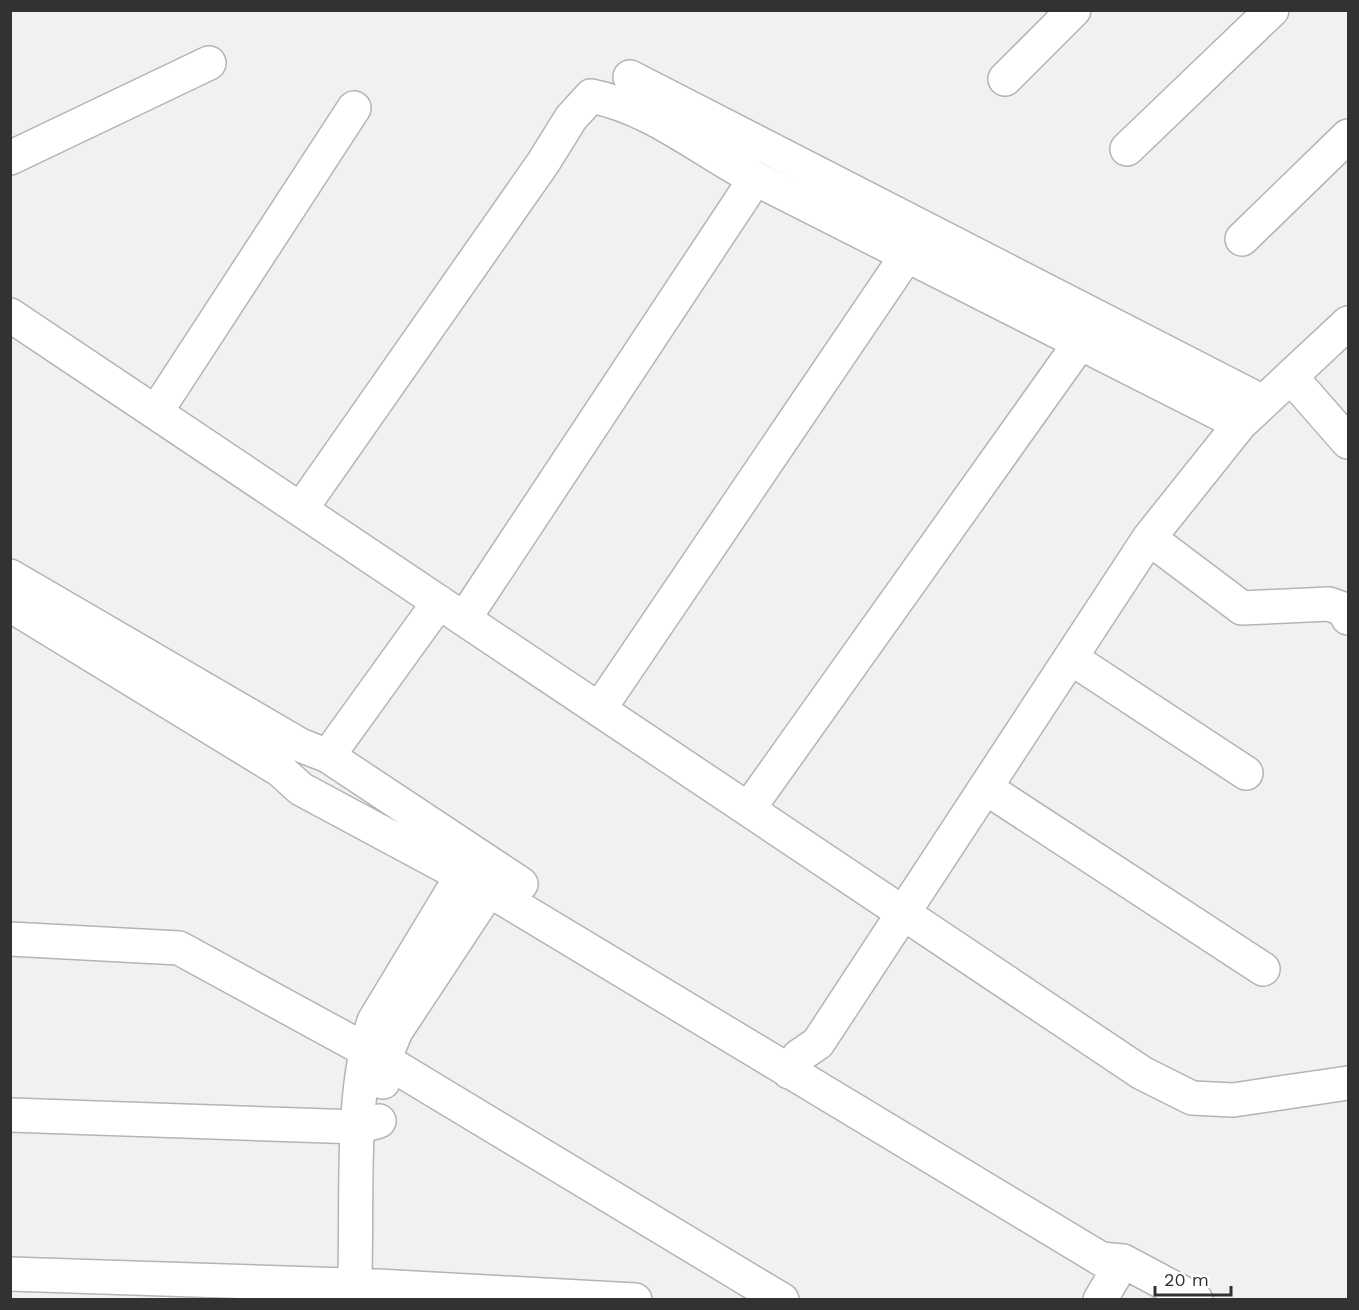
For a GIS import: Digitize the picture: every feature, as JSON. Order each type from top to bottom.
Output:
[{"type":"street","points":[[1005,79],[1074,10]]},
{"type":"street","points":[[1127,149],[1272,10]]},
{"type":"street","points":[[10,158],[208,63]]},
{"type":"street","points":[[630,77],[1263,402]]},
{"type":"street","points":[[301,509],[537,172],[571,118],[591,96],[619,101],[648,115],[755,178],[1240,424]]},
{"type":"street","points":[[156,412],[354,108]]},
{"type":"street","points":[[1242,238],[1348,135]]},
{"type":"street","points":[[482,873],[301,789],[303,757],[452,610],[755,178]]},
{"type":"street","points":[[600,708],[907,255]]},
{"type":"street","points":[[10,315],[1142,1073],[1192,1098],[1233,1100],[1348,1083]]},
{"type":"street","points":[[794,1064],[818,1043],[1149,538],[1240,424],[1348,323]]},
{"type":"street","points":[[748,808],[1080,343]]},
{"type":"street","points":[[1291,377],[1348,442]]},
{"type":"street","points":[[1149,538],[1242,608],[1329,604],[1343,609],[1348,618]]},
{"type":"street","points":[[10,576],[303,757]]},
{"type":"street","points":[[10,605],[303,757],[355,776],[482,873],[794,1064],[1101,1259],[1123,1261],[1196,1299]]},
{"type":"street","points":[[1071,658],[1246,773]]},
{"type":"street","points":[[334,806],[355,776]]},
{"type":"street","points":[[986,788],[1263,969]]},
{"type":"street","points":[[366,1292],[370,1124],[375,1054],[396,1031],[482,873]]},
{"type":"street","points":[[10,939],[179,948],[375,1054],[782,1299]]},
{"type":"street","points":[[10,1115],[370,1124]]},
{"type":"street","points":[[1100,1299],[1123,1261]]},
{"type":"street","points":[[10,1274],[366,1292],[635,1299]]}]
